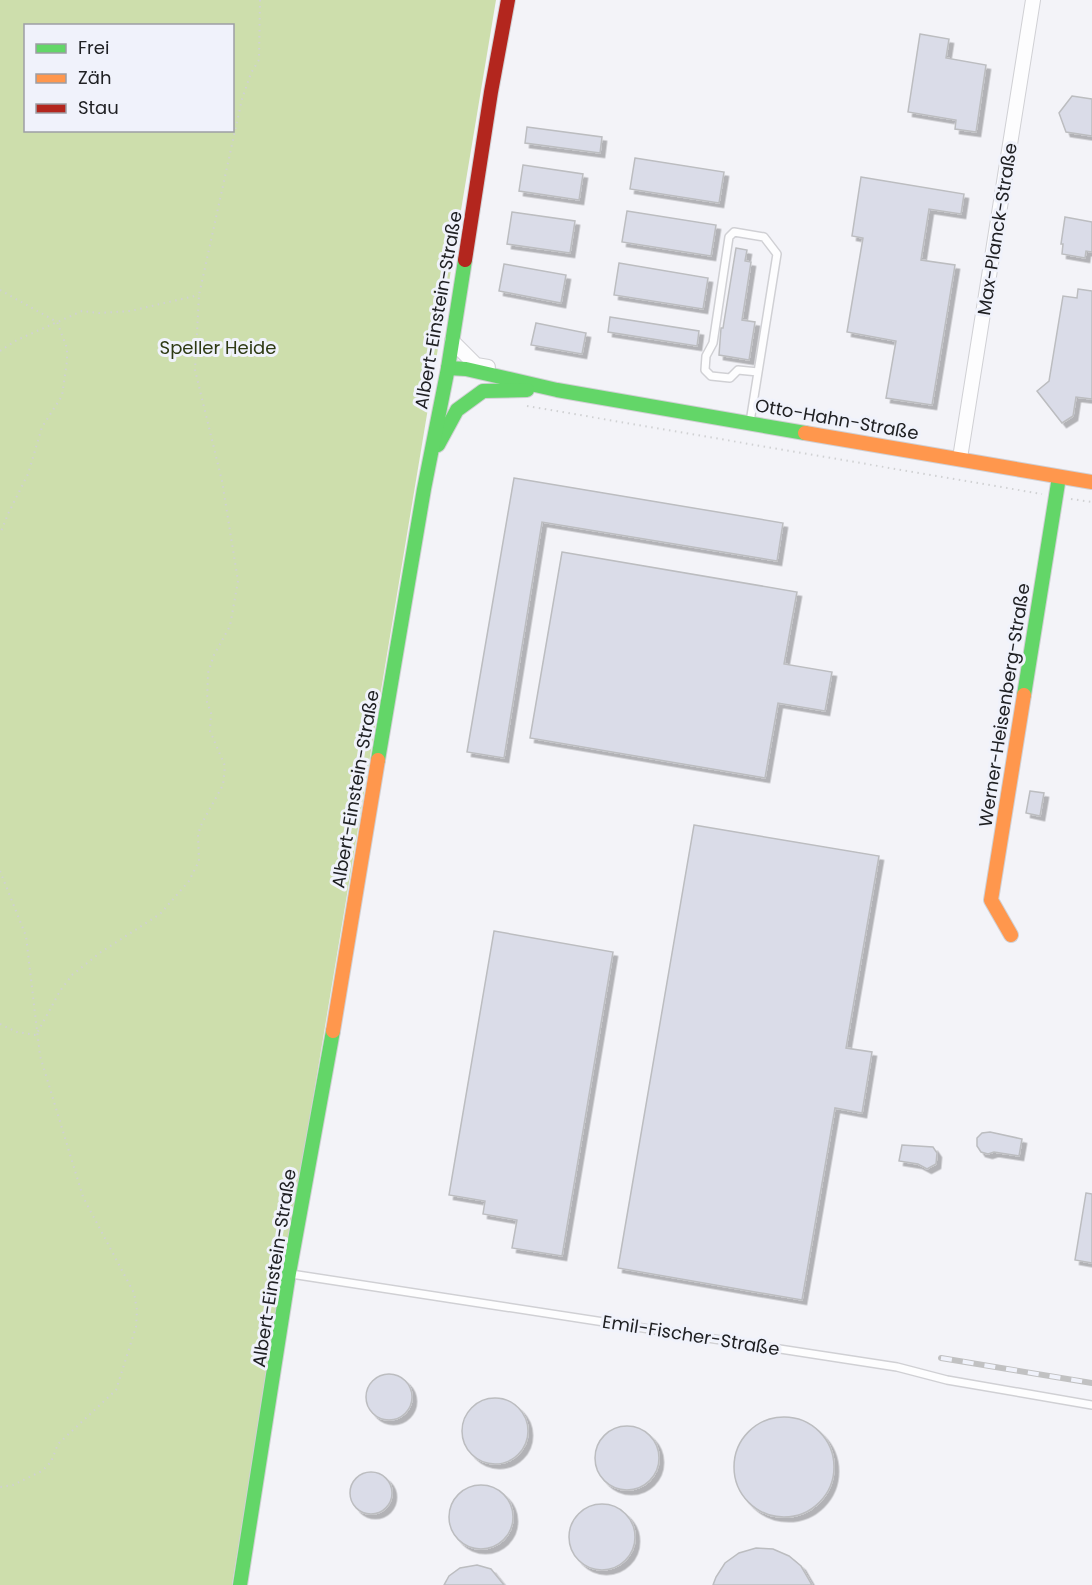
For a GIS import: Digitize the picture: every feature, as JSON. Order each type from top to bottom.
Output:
[{"type":"main road","name":"Albert-Einstein-Straße","points":[[240,1585],[289,1273],[430,459],[448,368],[506,0]]},
{"type":"main road","points":[[483,150],[517,0]]},
{"type":"main road","name":"Otto-Hahn-Straße","points":[[448,368],[466,369],[557,390],[1092,482]]},
{"type":"main road","points":[[430,459],[457,410],[483,390],[557,390]]},
{"type":"main road","name":"Werner-Heisenberg-Straße","points":[[1011,935],[991,900],[1059,477]]},
{"type":"street","name":"Max-Planck-Straße","points":[[960,458],[1033,0]]},
{"type":"street","name":"Otto-Hahn-Straße","points":[[452,341],[476,365],[557,381],[575,392]]},
{"type":"lane","points":[[750,423],[777,254],[764,237],[734,232],[729,237],[713,343],[706,356],[705,369],[711,376],[730,378],[738,370],[758,372]]},
{"type":"lane","name":"Emil-Fischer-Straße","points":[[289,1273],[897,1367],[946,1380],[1092,1405]]},
{"type":"path","points":[[36,1035],[60,991],[72,975],[101,952],[160,914],[189,881],[199,861],[198,834],[223,785],[225,766],[210,731],[211,714],[207,702],[208,673],[214,654],[230,626],[238,581],[222,481],[195,370],[199,296],[242,99],[251,73],[259,60],[260,0]]},
{"type":"path","points":[[0,290],[57,322],[67,348],[62,396],[42,427],[28,474],[0,534]]},
{"type":"path","points":[[0,351],[18,340],[82,311],[99,313],[130,311],[199,296]]},
{"type":"path","points":[[520,405],[1092,502]]},
{"type":"path","points":[[0,871],[26,936],[40,1056],[83,1197],[134,1293],[137,1310],[136,1327],[116,1390],[58,1444],[51,1462],[42,1471],[12,1485],[0,1487]]},
{"type":"path","points":[[0,1024],[17,1032],[36,1035]]},
{"type":"green space","name":"Speller Heide","points":[[0,0],[496,0],[232,1585],[0,1585]]},
{"type":"building","points":[[920,34],[949,39],[946,58],[986,65],[976,132],[955,129],[956,120],[908,112]]},
{"type":"building","points":[[1072,96],[1092,99],[1092,136],[1066,132],[1059,113]]},
{"type":"building","points":[[527,127],[602,137],[600,153],[525,143]]},
{"type":"building","points":[[635,158],[724,172],[719,203],[630,189]]},
{"type":"building","points":[[523,165],[583,174],[579,200],[519,191]]},
{"type":"building","points":[[861,177],[964,194],[961,214],[929,209],[921,260],[955,265],[932,405],[886,398],[896,341],[847,332],[863,238],[852,236]]},
{"type":"building","points":[[627,211],[716,225],[711,256],[622,242]]},
{"type":"building","points":[[512,212],[575,221],[570,253],[507,244]]},
{"type":"building","points":[[1065,217],[1092,222],[1092,252],[1086,251],[1085,258],[1062,254],[1063,244],[1061,244]]},
{"type":"building","points":[[736,248],[747,250],[745,261],[751,262],[742,320],[755,322],[749,360],[719,355],[721,328],[723,328]]},
{"type":"building","points":[[619,263],[708,278],[703,309],[614,295]]},
{"type":"building","points":[[504,264],[566,275],[561,303],[499,291]]},
{"type":"building","points":[[1078,289],[1092,291],[1092,399],[1076,397],[1073,416],[1062,423],[1037,391],[1049,381],[1063,296],[1077,298]]},
{"type":"building","points":[[610,317],[699,331],[697,346],[608,332]]},
{"type":"building","points":[[536,323],[586,333],[582,354],[531,345]]},
{"type":"building","points":[[514,478],[783,523],[777,561],[542,522],[504,758],[467,752]]},
{"type":"building","points":[[562,552],[797,592],[784,664],[832,672],[825,711],[778,703],[765,778],[530,738]]},
{"type":"building","points":[[1030,791],[1044,793],[1040,816],[1026,813]]},
{"type":"building","points":[[694,825],[879,856],[846,1048],[872,1052],[862,1113],[835,1108],[802,1300],[618,1268]]},
{"type":"building","points":[[494,931],[613,952],[562,1256],[512,1248],[517,1220],[483,1214],[485,1201],[449,1195]]},
{"type":"building","points":[[990,1132],[1022,1139],[1019,1156],[981,1152],[977,1146],[977,1138],[982,1133]]},
{"type":"building","points":[[902,1145],[933,1147],[937,1153],[936,1164],[927,1169],[918,1164],[899,1161]]},
{"type":"building","points":[[1086,1193],[1092,1194],[1092,1263],[1075,1260]]},
{"type":"building","points":[[389,1374],[405,1381],[412,1397],[405,1413],[389,1420],[373,1413],[366,1397],[373,1381]]},
{"type":"building","points":[[495,1398],[507,1401],[518,1408],[525,1419],[528,1431],[525,1443],[518,1454],[507,1461],[495,1464],[483,1461],[472,1454],[465,1443],[462,1431],[465,1419],[472,1408],[483,1401]]},
{"type":"building","points":[[784,1417],[803,1420],[820,1431],[831,1448],[834,1467],[831,1486],[820,1503],[803,1514],[784,1517],[765,1514],[748,1503],[737,1486],[734,1467],[737,1448],[748,1431],[765,1420]]},
{"type":"building","points":[[621,1426],[633,1426],[650,1435],[657,1446],[659,1458],[657,1470],[650,1481],[633,1490],[621,1490],[609,1485],[600,1476],[595,1464],[595,1452],[600,1440],[609,1431]]},
{"type":"building","points":[[371,1472],[386,1478],[392,1493],[386,1508],[371,1514],[356,1508],[350,1493],[356,1478]]},
{"type":"building","points":[[475,1485],[487,1485],[504,1494],[511,1505],[513,1517],[511,1529],[504,1540],[487,1549],[475,1549],[463,1544],[454,1535],[449,1523],[449,1511],[454,1499],[463,1490]]},
{"type":"building","points":[[602,1504],[614,1507],[625,1514],[632,1525],[635,1537],[632,1549],[625,1560],[614,1567],[602,1570],[590,1567],[579,1560],[572,1549],[569,1537],[572,1525],[579,1514],[590,1507]]},
{"type":"building","points":[[756,1548],[773,1549],[789,1556],[801,1566],[812,1585],[713,1585],[725,1563],[739,1553]]},
{"type":"building","points":[[477,1565],[491,1569],[504,1585],[444,1585],[449,1576],[460,1568]]},
{"type":"railway","points":[[941,1358],[1092,1383]]},
{"type":"traffic: fast","points":[[378,760],[465,260]]},
{"type":"traffic: fast","points":[[448,368],[466,369],[557,390],[805,433]]},
{"type":"traffic: fast","points":[[438,445],[457,410],[483,391],[527,390]]},
{"type":"traffic: fast","points":[[1024,695],[1059,477]]},
{"type":"traffic: fast","points":[[240,1585],[289,1273],[333,1031]]},
{"type":"traffic: slow","points":[[805,433],[1092,482]]},
{"type":"traffic: slow","points":[[1011,935],[991,900],[1024,695]]},
{"type":"traffic: slow","points":[[333,1031],[378,760]]},
{"type":"traffic: jam","points":[[465,260],[508,0]]}]
